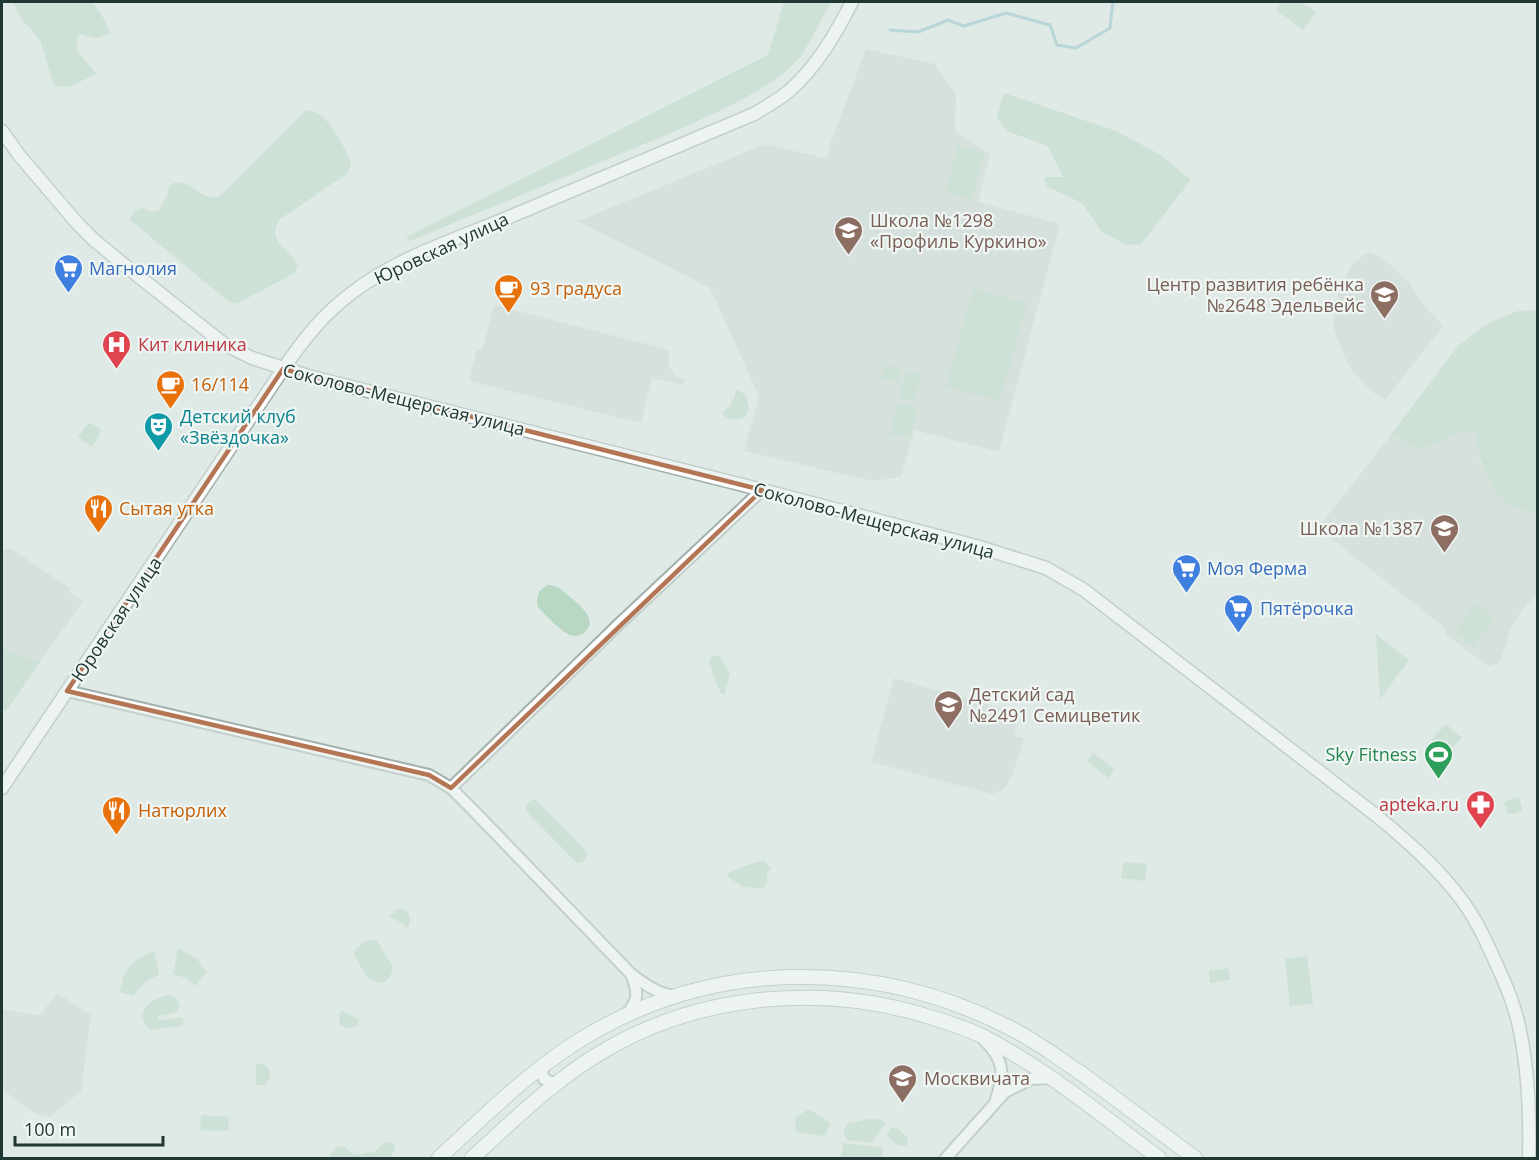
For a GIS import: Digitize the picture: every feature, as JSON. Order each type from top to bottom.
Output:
[{"type":"main road","points":[[439,1158],[545,1064],[597,1030],[678,996],[734,982],[810,976],[846,978],[911,989],[950,1000],[986,1015],[1013,1029],[1102,1088],[1195,1158]]},
{"type":"main road","points":[[472,1158],[558,1082],[606,1049],[653,1027],[701,1011],[755,1001],[808,998],[839,999],[909,1010],[979,1035],[1018,1056],[1159,1158]]},
{"type":"street","name":"Юровская улица","points":[[2,789],[283,369],[308,333],[326,314],[353,292],[397,264],[754,114],[770,105],[790,91],[808,71],[830,41],[852,2]]},
{"type":"street","name":"Соколово-Мещерская улица","points":[[2,131],[58,202],[94,240],[225,344],[252,358],[283,369],[976,546],[1035,563],[1084,590],[1364,806],[1431,864],[1462,900],[1480,930],[1507,988],[1519,1023],[1525,1063],[1529,1158]]},
{"type":"street","points":[[451,788],[619,624],[762,490]]},
{"type":"street","points":[[68,691],[429,775],[451,788],[631,974],[660,993],[678,996]]},
{"type":"street","points":[[624,1017],[635,1001],[637,991],[631,974]]},
{"type":"street","points":[[979,1035],[998,1056],[1002,1068],[1000,1087],[995,1102]]},
{"type":"street","points":[[545,1064],[542,1072],[544,1079],[558,1082]]},
{"type":"street","points":[[946,1158],[1005,1092],[1031,1079],[1050,1078]]},
{"type":"highlighted area","points":[[283,369],[762,490],[451,788],[429,775],[67,691]]},
{"type":"shaded area","name":"Школа №1298 «Профиль Куркино»","points":[[866,49],[935,64],[956,95],[955,131],[990,154],[978,202],[1060,224],[999,452],[914,430],[901,477],[872,481],[744,451],[759,396],[710,288],[578,221],[765,144],[828,159],[829,147]]},
{"type":"shaded area","name":"Центр развития ребёнка №2648 Эдельвейс","points":[[1371,252],[1392,266],[1410,284],[1424,305],[1443,326],[1385,400],[1371,391],[1351,369],[1334,330],[1334,311],[1341,284],[1352,265],[1363,255]]},
{"type":"shaded area","points":[[494,305],[669,350],[670,368],[675,375],[685,379],[683,385],[652,378],[641,423],[469,381],[477,350],[482,350]]},
{"type":"shaded area","name":"Школа №1387","points":[[1464,430],[1476,434],[1480,463],[1486,475],[1519,509],[1537,513],[1537,593],[1511,628],[1501,660],[1488,666],[1445,634],[1446,629],[1318,528],[1390,436],[1419,449]]},
{"type":"shaded area","points":[[10,548],[71,589],[69,592],[83,601],[40,662],[2,648],[2,551]]},
{"type":"shaded area","name":"Детский сад №2491 Семицветик","points":[[894,678],[1007,710],[1012,714],[1016,723],[1015,736],[1024,738],[1012,776],[1004,789],[992,794],[871,762]]},
{"type":"shaded area","points":[[57,993],[91,1015],[81,1091],[50,1117],[34,1113],[2,1089],[2,1010],[40,1015]]},
{"type":"green space","points":[[13,2],[92,2],[104,19],[110,34],[95,38],[79,34],[76,49],[96,74],[69,87],[54,86],[40,40],[20,17]]},
{"type":"green space","points":[[784,2],[831,2],[802,54],[777,78],[761,89],[673,132],[410,241],[406,237],[768,55]]},
{"type":"green space","points":[[1282,2],[1300,2],[1316,12],[1303,30],[1276,10]]},
{"type":"green space","points":[[1004,93],[1116,131],[1159,154],[1191,180],[1141,244],[1126,245],[1101,231],[1082,203],[1046,186],[1044,177],[1063,177],[1048,146],[1006,131],[997,117]]},
{"type":"green space","points":[[306,110],[314,112],[328,122],[351,161],[348,171],[342,177],[279,220],[275,234],[277,240],[298,266],[295,273],[236,304],[229,302],[129,219],[135,211],[142,208],[158,211],[173,183],[188,185],[203,195],[219,197]]},
{"type":"green space","points":[[958,145],[984,152],[972,200],[945,193]]},
{"type":"green space","points":[[973,288],[1027,303],[1000,401],[946,387]]},
{"type":"green space","points":[[1538,310],[1537,513],[1509,504],[1493,488],[1479,456],[1476,434],[1471,431],[1464,431],[1419,450],[1390,436],[1458,346],[1489,323],[1518,311]]},
{"type":"green space","points":[[884,364],[902,369],[898,383],[881,378]]},
{"type":"green space","points":[[907,370],[922,374],[914,402],[899,398]]},
{"type":"green space","points":[[736,389],[746,395],[749,408],[746,416],[739,419],[727,418],[721,414],[732,403]]},
{"type":"green space","points":[[899,402],[918,408],[910,439],[890,434]]},
{"type":"green space","points":[[90,423],[100,428],[101,432],[92,447],[78,437]]},
{"type":"green space","points":[[548,585],[562,590],[586,613],[590,623],[584,633],[572,636],[538,607],[539,594]]},
{"type":"green space","points":[[1476,604],[1495,618],[1473,647],[1454,633]]},
{"type":"green space","points":[[1376,634],[1409,660],[1380,699]]},
{"type":"green space","points":[[2,648],[40,662],[6,711],[2,708]]},
{"type":"green space","points":[[717,655],[730,673],[723,695],[709,663],[711,657]]},
{"type":"green space","points":[[1446,724],[1462,738],[1446,753],[1431,740]]},
{"type":"green space","points":[[1093,753],[1115,770],[1108,778],[1087,761]]},
{"type":"green space","points":[[1519,797],[1523,811],[1508,815],[1504,802]]},
{"type":"green space","points":[[536,800],[587,852],[584,861],[577,863],[526,811],[527,804]]},
{"type":"green space","points":[[763,860],[771,869],[767,873],[767,883],[763,888],[743,887],[727,876],[742,867]]},
{"type":"green space","points":[[1123,862],[1147,864],[1145,881],[1121,878]]},
{"type":"green space","points":[[400,908],[410,916],[408,928],[389,917]]},
{"type":"green space","points":[[370,940],[377,941],[392,965],[391,974],[385,982],[373,981],[369,978],[354,955],[360,945]]},
{"type":"green space","points":[[178,948],[197,959],[207,972],[195,986],[186,978],[173,974]]},
{"type":"green space","points":[[154,951],[159,975],[144,983],[133,996],[120,992],[123,977],[128,968],[140,958]]},
{"type":"green space","points":[[1307,956],[1313,1004],[1290,1006],[1285,959]]},
{"type":"green space","points":[[1228,968],[1230,980],[1210,983],[1209,971]]},
{"type":"green space","points":[[167,995],[177,1000],[179,1008],[174,1013],[158,1016],[158,1019],[180,1017],[183,1019],[183,1024],[150,1030],[143,1018],[145,1008],[155,1000]]},
{"type":"green space","points":[[341,1010],[360,1020],[356,1026],[349,1029],[340,1024]]},
{"type":"green space","points":[[256,1064],[263,1064],[270,1071],[269,1080],[264,1085],[256,1085]]},
{"type":"green space","points":[[809,1109],[831,1125],[824,1136],[797,1132],[795,1129],[796,1117]]},
{"type":"green space","points":[[201,1115],[229,1117],[228,1131],[200,1130]]},
{"type":"green space","points":[[870,1119],[881,1120],[885,1124],[871,1143],[847,1140],[843,1131],[848,1123]]},
{"type":"green space","points":[[891,1128],[897,1128],[907,1137],[908,1143],[905,1146],[896,1144],[887,1134]]},
{"type":"green space","points":[[385,1142],[395,1145],[390,1158],[328,1158],[335,1149],[340,1147],[356,1154],[373,1153]]},
{"type":"green space","points":[[843,1143],[883,1148],[882,1158],[841,1158]]},
{"type":"waterway","points":[[890,30],[918,32],[948,20],[964,26],[1006,13],[1050,25],[1057,45],[1076,48],[1110,28],[1113,2]]},
{"type":"place","name":"Школа №1298 «Профиль Куркино»","points":[[849,256]]},
{"type":"place","name":"Магнолия","points":[[68,294]]},
{"type":"place","name":"93 градуса","points":[[509,314]]},
{"type":"place","name":"Центр развития ребёнка №2648 Эдельвейс","points":[[1385,320]]},
{"type":"place","name":"Кит клиника","points":[[117,370]]},
{"type":"place","name":"16/114","points":[[170,410]]},
{"type":"place","name":"Детский клуб «Звёздочка»","points":[[159,452]]},
{"type":"place","name":"Сытая утка","points":[[98,534]]},
{"type":"place","name":"Школа №1387","points":[[1444,554]]},
{"type":"place","name":"Моя Ферма","points":[[1186,594]]},
{"type":"place","name":"Пятёрочка","points":[[1239,634]]},
{"type":"place","name":"Детский сад №2491 Семицветик","points":[[948,730]]},
{"type":"place","name":"Sky Fitness","points":[[1438,780]]},
{"type":"place","name":"apteka.ru","points":[[1480,830]]},
{"type":"place","name":"Натюрлих","points":[[117,836]]},
{"type":"place","name":"Москвичата","points":[[903,1104]]}]
